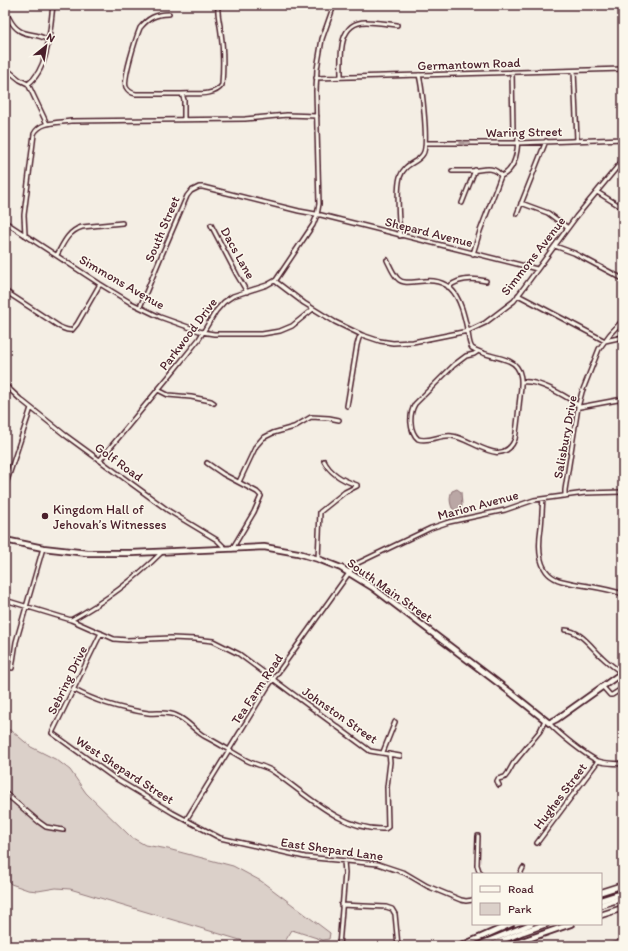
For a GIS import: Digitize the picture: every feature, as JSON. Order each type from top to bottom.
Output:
[{"type":"main road","name":"South Main Street","points":[[5,540],[43,548],[93,553],[162,552],[264,547],[298,553],[318,559],[350,573],[372,587],[547,721]]},
{"type":"main road","points":[[547,721],[557,719],[622,672]]},
{"type":"main road","points":[[602,892],[623,885]]},
{"type":"main road","points":[[602,905],[623,893]]},
{"type":"main road","points":[[602,900],[623,898]]},
{"type":"main road","points":[[602,914],[623,908]]},
{"type":"main road","points":[[461,946],[509,925]]},
{"type":"main road","points":[[476,946],[528,925]]},
{"type":"main road","points":[[489,946],[543,925]]},
{"type":"main road","points":[[508,946],[568,925]]},
{"type":"street","points":[[28,84],[32,81],[40,69],[45,55],[53,5]]},
{"type":"street","points":[[169,14],[151,17],[140,28],[126,75],[126,86],[130,92],[136,94],[182,94],[213,92],[219,89],[222,84],[222,46],[221,33],[217,17],[218,5]]},
{"type":"street","points":[[314,309],[275,281],[313,225],[317,214],[319,204],[316,78],[322,39],[334,5]]},
{"type":"street","points":[[9,18],[18,30],[24,33],[44,37],[48,40]]},
{"type":"street","points":[[341,77],[343,40],[346,32],[350,28],[361,22],[397,25]]},
{"type":"street","points":[[5,68],[20,80],[28,84],[47,124]]},
{"type":"street","name":"Germantown Road","points":[[316,78],[623,69]]},
{"type":"street","points":[[574,71],[577,140]]},
{"type":"street","points":[[501,176],[507,174],[512,168],[518,143],[518,135],[513,131],[512,72]]},
{"type":"street","points":[[400,236],[400,178],[405,168],[424,153],[426,143],[424,97],[419,75]]},
{"type":"street","points":[[182,94],[184,100],[184,119]]},
{"type":"street","points":[[26,235],[24,215],[34,134],[38,128],[47,124],[71,122],[244,118],[287,115],[317,116]]},
{"type":"street","name":"Waring Street","points":[[426,143],[518,143],[623,139]]},
{"type":"street","points":[[517,214],[546,141]]},
{"type":"street","name":"Simmons Avenue","points":[[5,222],[100,284],[140,307],[160,317],[202,332],[214,334],[262,334],[280,331],[292,326],[314,309],[335,322],[362,335],[380,341],[400,343],[413,342],[468,331],[485,323],[512,302],[568,228],[623,160]]},
{"type":"street","points":[[452,171],[470,171],[483,168],[499,172],[501,176]]},
{"type":"street","points":[[462,203],[475,170]]},
{"type":"street","points":[[473,254],[501,176]]},
{"type":"street","name":"South Street","points":[[140,307],[191,191],[199,187],[203,187],[299,212],[317,214]]},
{"type":"street","points":[[597,192],[623,208]]},
{"type":"street","points":[[521,203],[548,213],[568,228]]},
{"type":"street","name":"Shepard Avenue","points":[[317,214],[400,236],[537,269]]},
{"type":"street","points":[[57,256],[67,237],[76,229],[82,227],[122,223]]},
{"type":"street","name":"Dacs Lane","points":[[211,224],[247,292]]},
{"type":"street","points":[[555,246],[574,254],[623,280]]},
{"type":"street","points":[[387,260],[398,279],[404,282],[410,283],[421,280],[435,280],[448,287],[457,298],[468,331],[470,346],[477,352],[511,362],[518,369],[522,382],[515,439],[512,445],[502,452],[492,453],[478,445],[453,436],[424,440],[418,439],[413,432],[411,421],[411,414],[415,404],[454,365],[466,356],[477,352]]},
{"type":"street","points":[[448,287],[458,280],[476,278],[486,281]]},
{"type":"street","name":"Parkwood Drive","points":[[100,460],[199,339],[216,311],[224,302],[233,296],[275,281]]},
{"type":"street","points":[[5,291],[60,327],[66,330],[72,330],[100,284]]},
{"type":"street","points":[[518,295],[605,340],[613,340],[623,336]]},
{"type":"street","name":"Salisbury Drive","points":[[565,496],[578,407],[597,356],[605,340],[623,320]]},
{"type":"street","points":[[347,406],[357,345],[359,338],[362,335]]},
{"type":"street","points":[[522,382],[530,381],[539,384],[569,399],[578,407],[583,408],[623,399]]},
{"type":"street","name":"Golf Road","points":[[5,385],[65,435],[169,511],[229,549]]},
{"type":"street","points":[[158,390],[168,395],[191,397],[208,400],[214,403]]},
{"type":"street","points":[[5,487],[31,408]]},
{"type":"street","points":[[239,482],[256,446],[263,438],[273,433],[294,427],[311,417],[339,420]]},
{"type":"street","points":[[318,559],[320,512],[345,492],[357,486],[344,480],[331,471],[324,461]]},
{"type":"street","points":[[207,463],[217,471],[258,492],[261,498],[254,512],[229,549]]},
{"type":"street","name":"Marion Avenue","points":[[350,573],[358,563],[382,550],[431,528],[449,522],[494,513],[528,501],[604,492],[623,492]]},
{"type":"street","points":[[543,499],[540,549],[542,563],[549,575],[562,581],[595,586],[623,594]]},
{"type":"street","points":[[12,668],[16,642],[43,548]]},
{"type":"street","points":[[71,620],[122,589],[162,552]]},
{"type":"street","name":"Tea Farm Road","points":[[186,820],[273,680],[350,573]]},
{"type":"street","name":"Johnston Street","points":[[5,600],[71,620],[114,639],[194,638],[213,641],[239,654],[370,751],[400,756]]},
{"type":"street","points":[[565,630],[572,631],[585,640],[602,657],[622,672]]},
{"type":"street","name":"Sebring Drive","points":[[54,735],[52,733],[101,633]]},
{"type":"street","points":[[602,686],[610,695],[623,688]]},
{"type":"street","points":[[73,689],[106,704],[147,712],[164,712],[174,714],[187,721],[202,734],[246,760],[273,771],[332,815],[361,826],[385,829],[388,824],[387,787],[390,754]]},
{"type":"street","points":[[499,785],[497,781],[498,779],[505,777],[513,764],[547,721],[557,732],[586,754],[598,761],[623,764]]},
{"type":"street","points":[[383,752],[395,722]]},
{"type":"street","name":"West Shepard Street","points":[[54,735],[113,777],[186,820]]},
{"type":"street","name":"Hughes Street","points":[[537,843],[598,761]]},
{"type":"street","points":[[5,793],[42,825],[63,830]]},
{"type":"street","name":"East Shepard Lane","points":[[186,820],[220,838],[305,857],[378,864],[405,873],[427,886],[461,900],[472,900]]},
{"type":"street","points":[[478,836],[476,865],[480,873]]},
{"type":"street","points":[[339,946],[345,873],[344,861]]},
{"type":"street","points":[[520,873],[523,868]]},
{"type":"street","points":[[342,905],[386,907],[392,909],[395,914],[398,946]]},
{"type":"green space","points":[[5,728],[12,731],[31,747],[57,760],[70,770],[86,793],[131,837],[145,845],[168,849],[233,866],[261,881],[330,933],[329,939],[323,940],[292,930],[282,946],[260,946],[70,889],[56,888],[38,891],[28,890],[11,884],[5,878]]},
{"type":"shaded area","points":[[457,489],[461,492],[462,505],[461,509],[455,510],[452,508],[450,498],[452,491]]},
{"type":"waterway","points":[[601,946],[623,939]]},
{"type":"place","name":"Kingdom Hall of Jehovah’s Witnesses","points":[[45,516]]}]
